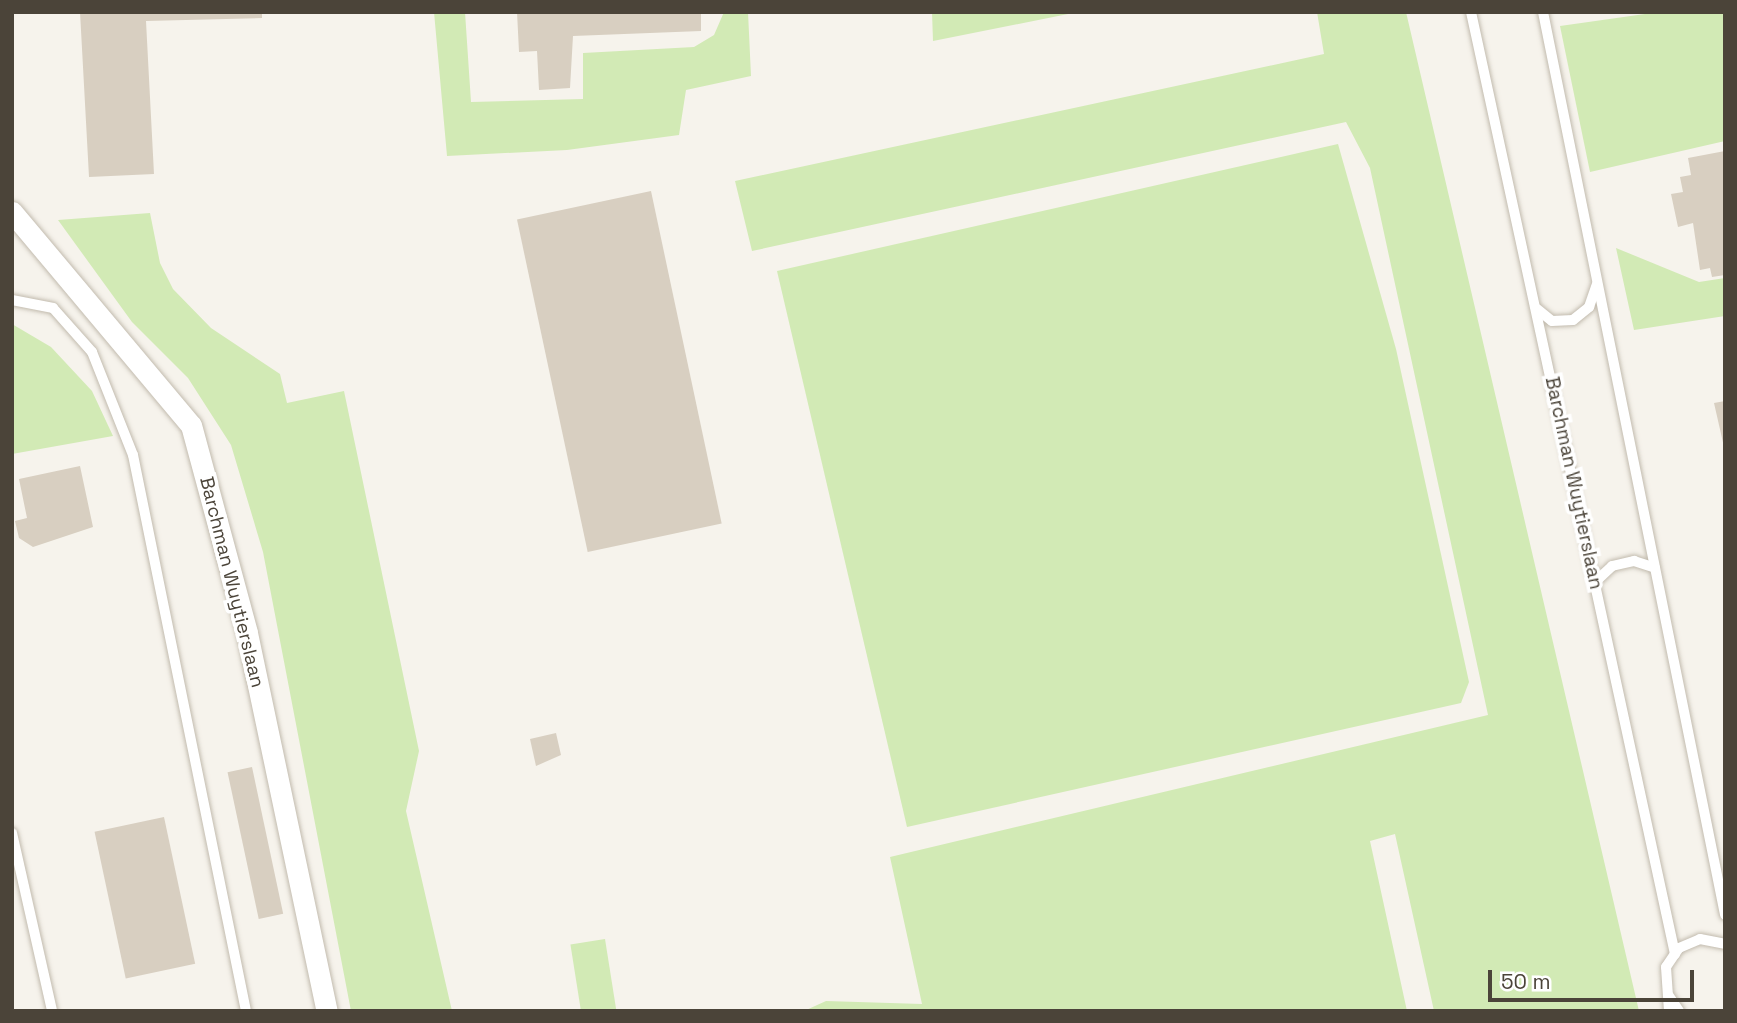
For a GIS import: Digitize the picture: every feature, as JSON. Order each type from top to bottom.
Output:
[{"type":"street","name":"Barchman Wuytierslaan","points":[[12,212],[191,425],[247,633],[327,1011]]},
{"type":"lane","name":"Barchman Wuytierslaan","points":[[1471,12],[1675,954],[1666,967],[1665,990],[1669,1011]]},
{"type":"lane","points":[[1543,12],[1725,915]]},
{"type":"lane","points":[[1537,309],[1552,321],[1573,320],[1588,307],[1598,283]]},
{"type":"lane","points":[[12,300],[53,308],[92,352],[133,455],[191,765],[246,1011]]},
{"type":"lane","points":[[1595,582],[1612,566],[1634,562],[1655,568]]},
{"type":"lane","points":[[12,833],[52,1011]]},
{"type":"lane","points":[[1675,954],[1700,939],[1725,944]]},
{"type":"lane","points":[[1665,990],[1678,1011]]},
{"type":"green space","points":[[434,12],[465,12],[471,102],[583,99],[583,53],[694,47],[714,35],[724,12],[748,12],[751,76],[686,90],[679,135],[567,150],[447,156]]},
{"type":"green space","points":[[932,12],[1078,12],[933,41]]},
{"type":"green space","points":[[1317,12],[1406,12],[1639,1011],[1434,1011],[1395,834],[1370,841],[1407,1011],[804,1011],[826,1001],[922,1004],[890,857],[1488,715],[1370,168],[1346,122],[752,251],[735,181],[1324,54]]},
{"type":"green space","points":[[1659,12],[1725,12],[1725,141],[1590,172],[1560,26]]},
{"type":"green space","points":[[1338,144],[1396,349],[1469,682],[1461,703],[907,827],[777,271]]},
{"type":"green space","points":[[150,213],[160,263],[173,289],[211,328],[280,374],[287,403],[344,391],[419,751],[406,811],[452,1011],[351,1011],[263,552],[231,445],[188,378],[132,322],[58,220]]},
{"type":"green space","points":[[1616,248],[1699,282],[1725,278],[1725,316],[1634,330]]},
{"type":"green space","points":[[12,324],[51,347],[92,391],[113,436],[12,454]]},
{"type":"green space","points":[[605,939],[616,1011],[581,1011],[570,944]]},
{"type":"building","points":[[80,12],[262,12],[262,18],[146,21],[154,174],[89,177]]},
{"type":"building","points":[[517,12],[701,12],[701,31],[573,36],[570,88],[539,90],[537,51],[519,52]]},
{"type":"building","points":[[1725,151],[1725,275],[1712,277],[1710,268],[1700,270],[1693,223],[1678,227],[1671,194],[1683,192],[1680,177],[1691,175],[1688,158]]},
{"type":"building","points":[[651,191],[722,524],[588,552],[517,219]]},
{"type":"building","points":[[1725,401],[1725,447],[1724,447],[1714,403]]},
{"type":"building","points":[[80,466],[93,527],[33,547],[19,538],[15,521],[27,518],[19,479]]},
{"type":"building","points":[[556,733],[561,755],[536,766],[530,739]]},
{"type":"building","points":[[252,767],[283,914],[259,919],[228,772]]},
{"type":"building","points":[[164,817],[195,964],[126,978],[95,832]]}]
